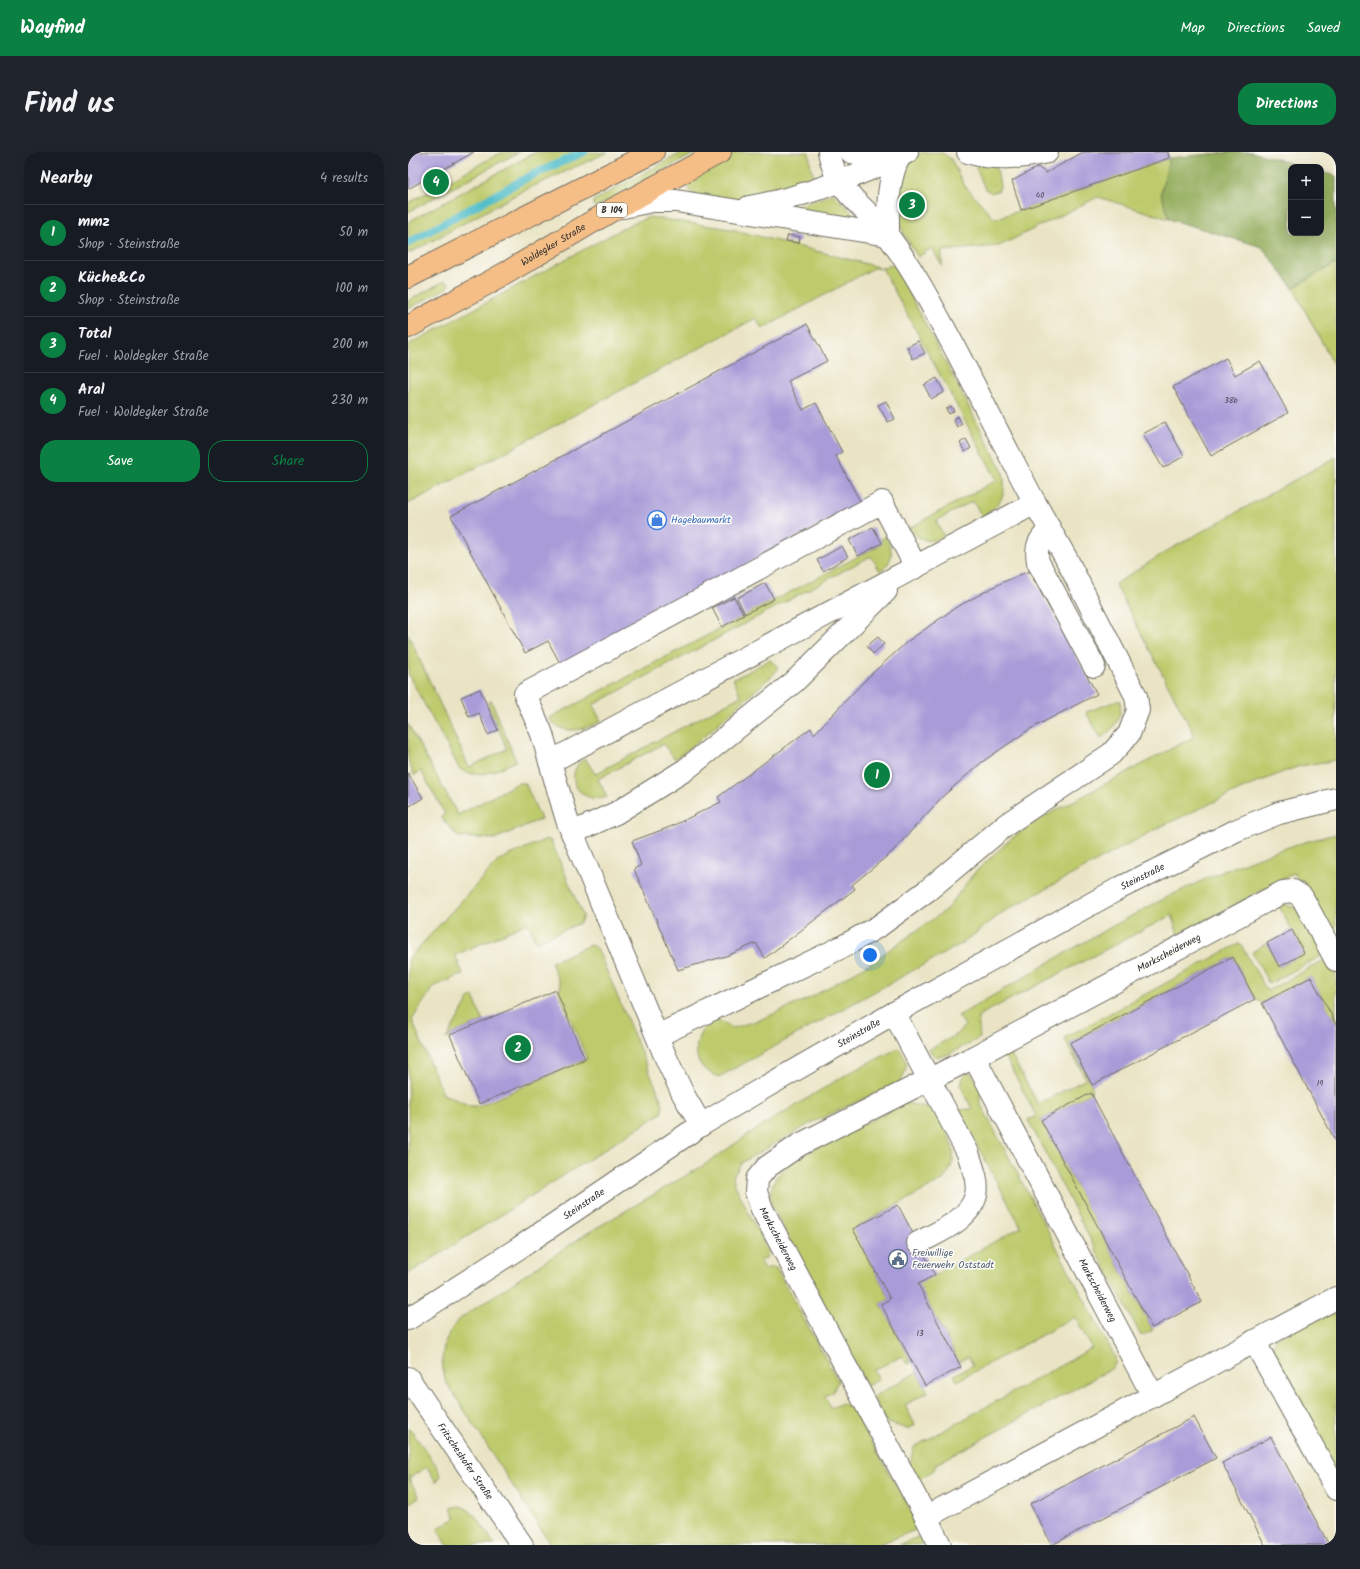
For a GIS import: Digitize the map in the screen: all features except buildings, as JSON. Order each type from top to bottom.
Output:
[{"type":"main road","points":[[408,277],[653,152]]},
{"type":"main road","name":"Woldegker Straße","points":[[408,327],[506,273],[614,209],[720,152]]},
{"type":"street","points":[[607,176],[634,152]]},
{"type":"street","points":[[657,1036],[842,947],[879,926],[928,890],[1007,824],[1111,754],[1129,734],[1138,710],[1136,696],[941,322],[904,258],[888,235],[839,183],[832,168],[829,152]]},
{"type":"street","points":[[851,152],[878,158],[903,155]]},
{"type":"street","points":[[970,152],[980,156],[1031,156],[1047,152]]},
{"type":"street","points":[[734,210],[777,202],[839,183],[903,155]]},
{"type":"street","points":[[888,235],[888,200],[891,178],[903,155]]},
{"type":"street","points":[[614,209],[652,201],[676,201],[888,235]]},
{"type":"street","points":[[550,762],[1036,503]]},
{"type":"street","points":[[701,1126],[678,1085],[572,833],[542,734],[525,694],[883,504],[910,571]]},
{"type":"street","points":[[1050,529],[1039,540],[1036,551],[1038,562],[1094,666]]},
{"type":"street","points":[[572,833],[616,814],[685,770],[794,682],[910,571]]},
{"type":"street","name":"Steinstraße","points":[[408,1319],[519,1248],[701,1126],[754,1093],[894,1013],[1120,888],[1237,830],[1279,813],[1336,799]]},
{"type":"street","name":"Markscheiderweg","points":[[940,1545],[762,1209],[755,1185],[761,1173],[767,1167],[799,1145],[974,1057],[1283,892],[1293,891],[1302,897],[1336,960]]},
{"type":"street","points":[[894,1013],[968,1153],[976,1177],[976,1195],[968,1211],[953,1224],[918,1243]]},
{"type":"street","name":"Markscheiderweg","points":[[974,1057],[1153,1396]]},
{"type":"street","points":[[926,1517],[1336,1298]]},
{"type":"street","points":[[1254,1341],[1336,1489]]},
{"type":"street","name":"Fritscheshofer Straße","points":[[408,1378],[522,1545]]},
{"type":"green space","points":[[502,152],[519,152],[408,212],[408,203]]},
{"type":"green space","points":[[536,152],[608,152],[521,192],[408,254],[408,222]]},
{"type":"green space","points":[[683,152],[697,152],[596,207],[593,205],[593,201]]},
{"type":"green space","points":[[736,152],[809,152],[811,169],[816,178],[814,184],[741,200],[694,195],[690,191],[688,185],[694,176],[708,166]]},
{"type":"green space","points":[[923,152],[941,152],[951,159],[964,185],[995,219],[1169,158],[1161,193],[1169,219],[1098,197],[999,246],[942,251],[942,266],[932,248],[918,257],[904,234],[899,221],[897,200],[900,184],[911,161]]},
{"type":"green space","points":[[1231,152],[1252,152],[1294,164],[1288,164],[1288,236],[1324,236],[1324,173],[1336,176],[1336,263],[1293,288],[1262,247],[1169,219],[1161,193],[1169,158]]},
{"type":"green space","points":[[996,164],[1000,186],[999,190],[992,193],[985,189],[976,168],[978,165]]},
{"type":"green space","points":[[833,194],[851,211],[853,218],[849,220],[786,210]]},
{"type":"green space","points":[[649,217],[731,229],[882,268],[874,268],[762,329],[756,318],[408,504],[408,345],[629,225]]},
{"type":"green space","points":[[1336,263],[1336,369],[1293,288]]},
{"type":"green space","points":[[894,264],[1003,472],[1004,487],[1002,498],[994,508],[982,516],[973,501],[936,521],[944,536],[939,539],[929,541],[917,536],[909,528],[997,480],[882,268]]},
{"type":"green space","points":[[444,281],[449,283],[447,288],[408,309],[408,301]]},
{"type":"green space","points":[[1336,457],[1336,760],[1300,766],[1286,771],[1242,789],[1162,826],[1003,912],[963,943],[719,1077],[709,1072],[701,1065],[696,1052],[697,1045],[702,1031],[707,1025],[712,1022],[719,1021],[733,1028],[762,1019],[810,998],[869,964],[946,910],[975,872],[1012,838],[1038,820],[1195,736],[1115,584],[1167,551]]},
{"type":"green space","points":[[885,536],[890,546],[891,555],[888,563],[880,571],[871,556],[593,705],[601,721],[595,724],[581,729],[567,730],[554,724],[549,718],[882,544],[880,540]]},
{"type":"green space","points":[[408,634],[469,767],[507,749],[488,705],[491,700],[516,761],[488,773],[480,774],[466,772],[459,768],[408,674]]},
{"type":"green space","points":[[770,660],[777,666],[777,670],[774,674],[694,745],[675,759],[663,744],[598,779],[607,797],[597,799],[588,797],[581,793],[576,787],[574,772],[585,758],[595,774],[741,696],[733,679]]},
{"type":"green space","points":[[1120,700],[1121,706],[1117,722],[1101,738],[1086,712]]},
{"type":"green space","points":[[408,724],[458,815],[518,783],[525,783],[541,819],[494,839],[458,837],[441,817],[445,814],[421,771],[414,775],[408,761]]},
{"type":"green space","points":[[1336,834],[1336,944],[1309,894],[1294,873],[1178,935],[1172,915],[978,1016],[980,1038],[947,1055],[936,1057],[928,1050],[958,1034],[965,1025],[958,1016],[1094,936],[1141,911],[1188,887],[1236,866],[1286,848]]},
{"type":"green space","points":[[546,839],[551,841],[583,916],[580,923],[536,942],[528,923],[455,955],[463,974],[433,987],[412,1020],[443,1094],[471,1106],[479,1106],[587,1059],[558,989],[561,988],[551,962],[590,945],[597,948],[663,1104],[662,1113],[408,1274],[408,959],[499,860]]},
{"type":"green space","points":[[1283,904],[1297,908],[1325,954],[1269,984],[1252,952],[1267,943],[1280,967],[1304,953],[1279,906]]},
{"type":"green space","points":[[1240,943],[1267,991],[1328,958],[1336,974],[1336,1024],[1311,977],[1262,1003],[1255,999],[1233,957],[1070,1043],[1092,1085],[1091,1093],[1041,1120],[1153,1330],[1141,1336],[1028,1120],[1036,1116],[1003,1052],[1009,1051],[1038,1104],[1086,1079],[1064,1038]]},
{"type":"green space","points":[[473,996],[483,1021],[450,1035],[451,1037],[446,1039],[469,999]]},
{"type":"green space","points":[[899,1048],[906,1061],[906,1069],[900,1082],[813,1122],[741,1163],[733,1177],[734,1183],[768,1252],[766,1258],[760,1261],[764,1270],[771,1267],[776,1268],[838,1381],[833,1392],[825,1396],[831,1408],[842,1403],[852,1408],[912,1513],[918,1529],[877,1545],[551,1545],[446,1382],[442,1364],[443,1349],[458,1320],[586,1234],[704,1165],[755,1130],[847,1074]]},
{"type":"green space","points":[[964,1073],[971,1073],[980,1086],[980,1103],[1115,1357],[1115,1364],[1111,1369],[936,1464],[934,1470],[917,1480],[909,1466],[914,1447],[1092,1348],[1075,1317],[957,1381],[954,1375],[973,1365],[968,1357],[959,1362],[918,1284],[1021,1227],[958,1110],[972,1109],[961,1086]]},
{"type":"green space","points":[[905,1103],[934,1108],[952,1144],[953,1161],[943,1180],[853,1229],[890,1299],[881,1304],[912,1362],[907,1364],[902,1356],[874,1370],[879,1379],[867,1386],[771,1204],[771,1192],[772,1185],[778,1175],[796,1159]]},
{"type":"green space","points":[[1336,1307],[1336,1475],[1268,1354],[1277,1338]]},
{"type":"green space","points":[[917,1372],[928,1392],[905,1405],[915,1425],[907,1429],[886,1422],[873,1397]]},
{"type":"green space","points":[[408,1427],[437,1466],[441,1476],[436,1482],[427,1467],[409,1478],[419,1497],[408,1504]]},
{"type":"green space","points":[[459,1506],[470,1511],[475,1516],[495,1545],[447,1545],[438,1528],[456,1518],[451,1508]]},
{"type":"green space","points":[[920,1536],[922,1540],[921,1545],[899,1545]]},
{"type":"waterway","points":[[408,243],[528,177],[584,152]]},
{"type":"place","name":"Aral","points":[[436,182]]},
{"type":"place","name":"Total","points":[[912,205]]},
{"type":"place","name":"Hagebaumarkt","points":[[657,520]]},
{"type":"place","name":"mmz","points":[[877,775]]},
{"type":"place","name":"Küche&Co","points":[[518,1048]]},
{"type":"place","name":"Freiwillige Feuerwehr Oststadt","points":[[898,1259]]}]
